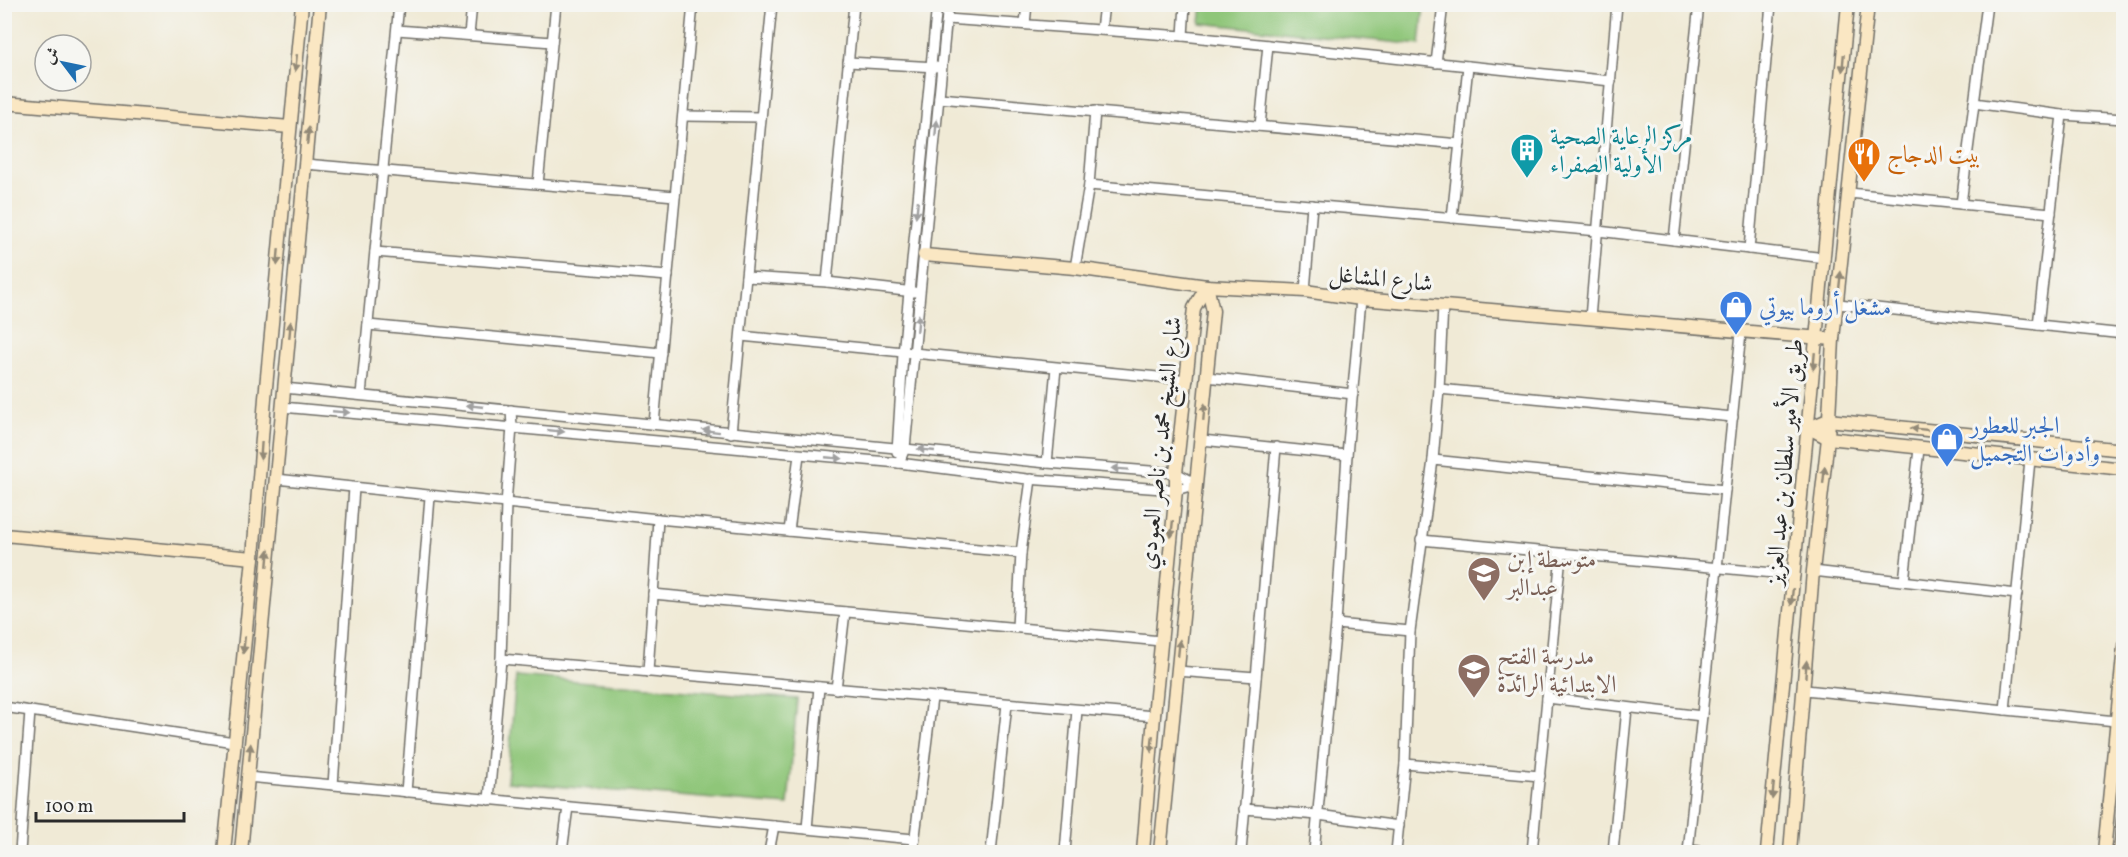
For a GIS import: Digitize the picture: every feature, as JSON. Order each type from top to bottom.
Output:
[{"type":"street","points":[[224,852],[253,558],[265,398],[302,4]]},
{"type":"street","points":[[241,852],[320,4]]},
{"type":"street","points":[[361,395],[399,4]]},
{"type":"street","points":[[468,35],[472,4]]},
{"type":"street","points":[[538,184],[556,4]]},
{"type":"street","points":[[654,424],[693,4]]},
{"type":"street","points":[[731,433],[772,4]]},
{"type":"street","points":[[827,282],[854,4]]},
{"type":"street","points":[[899,463],[903,354],[937,4]]},
{"type":"street","points":[[900,448],[915,354],[948,4]]},
{"type":"street","points":[[1025,24],[1027,4]]},
{"type":"street","points":[[1101,30],[1104,4]]},
{"type":"street","points":[[1183,36],[1185,4]]},
{"type":"street","points":[[1436,63],[1443,4]]},
{"type":"street","points":[[1590,318],[1617,4]]},
{"type":"street","points":[[1674,240],[1699,4]]},
{"type":"street","points":[[1749,249],[1771,4]]},
{"type":"street","name":"طريق الأمير سلطان بن عبد العزيز","points":[[1767,852],[1848,4]]},
{"type":"street","name":"طريق الأمير سلطان بن عبد العزيز","points":[[1790,852],[1813,571],[1828,438],[1833,339],[1868,4]]},
{"type":"street","points":[[1961,204],[1987,4]]},
{"type":"street","points":[[2115,4],[2124,5]]},
{"type":"street","points":[[947,19],[1183,36],[1611,81]]},
{"type":"street","points":[[397,30],[552,42]]},
{"type":"street","points":[[1260,126],[1268,45]]},
{"type":"street","points":[[848,62],[942,68]]},
{"type":"street","points":[[1452,218],[1468,66]]},
{"type":"street","points":[[939,98],[1460,144]]},
{"type":"street","points":[[4,103],[290,127]]},
{"type":"street","points":[[1974,103],[2062,115],[2124,119]]},
{"type":"street","points":[[1076,268],[1089,185],[1095,111]]},
{"type":"street","points":[[2038,325],[2062,115]]},
{"type":"street","points":[[683,116],[761,117]]},
{"type":"street","points":[[305,164],[675,196]]},
{"type":"street","points":[[1089,185],[1598,231],[1825,258]]},
{"type":"street","points":[[1849,193],[2051,213]]},
{"type":"street","points":[[1305,291],[1312,205]]},
{"type":"street","points":[[375,252],[668,276]]},
{"type":"street","name":"شارع المشاغل","points":[[924,255],[1076,268],[1207,286],[1305,291],[1362,299],[1741,333],[1833,339]]},
{"type":"street","points":[[746,277],[827,282],[921,293]]},
{"type":"street","name":"شارع الشيخ محمد بن ناصر العبودي","points":[[1160,852],[1213,311],[1207,286]]},
{"type":"street","name":"شارع الشيخ محمد بن ناصر العبودي","points":[[1143,852],[1176,473],[1188,380],[1194,308],[1207,286]]},
{"type":"street","points":[[1314,852],[1336,624],[1347,455],[1362,299]]},
{"type":"street","points":[[1838,304],[2124,334]]},
{"type":"street","points":[[1396,852],[1404,764],[1410,631],[1433,460],[1443,305]]},
{"type":"street","points":[[368,325],[661,353]]},
{"type":"street","points":[[1712,852],[1689,851],[1741,333]]},
{"type":"street","points":[[741,336],[903,354],[1188,380]]},
{"type":"street","points":[[1047,463],[1056,368]]},
{"type":"street","points":[[1207,377],[1353,394]]},
{"type":"street","points":[[265,398],[284,388],[361,395],[731,433],[1176,473],[1197,484]]},
{"type":"street","points":[[1439,389],[1733,417]]},
{"type":"street","points":[[265,398],[282,407],[899,463],[1031,479],[1176,490],[1197,484]]},
{"type":"street","points":[[489,800],[501,659],[511,410]]},
{"type":"street","points":[[1809,428],[1828,420],[2124,450]]},
{"type":"street","points":[[1809,428],[1828,438],[2124,469]]},
{"type":"street","points":[[1202,440],[1347,455]]},
{"type":"street","points":[[1240,852],[1276,447]]},
{"type":"street","points":[[1904,581],[1919,449]]},
{"type":"street","points":[[789,531],[800,455]]},
{"type":"street","points":[[1433,460],[1725,490]]},
{"type":"street","points":[[2005,710],[2030,460]]},
{"type":"street","points":[[276,479],[430,497],[1021,553]]},
{"type":"street","points":[[1017,627],[1021,553],[1031,479]]},
{"type":"street","points":[[333,785],[354,488]]},
{"type":"street","points":[[406,792],[430,497]]},
{"type":"street","points":[[648,672],[658,519]]},
{"type":"street","points":[[4,535],[253,558]]},
{"type":"street","points":[[1421,540],[1561,555],[1795,575]]},
{"type":"street","points":[[1532,852],[1561,555]]},
{"type":"street","points":[[1813,571],[2017,594]]},
{"type":"street","points":[[653,594],[1161,640]]},
{"type":"street","points":[[836,689],[845,612]]},
{"type":"street","points":[[1336,624],[1410,631]]},
{"type":"street","points":[[2104,852],[2124,646]]},
{"type":"street","points":[[501,659],[1154,716]]},
{"type":"street","points":[[1177,671],[1256,676]]},
{"type":"street","points":[[807,829],[819,687]]},
{"type":"street","points":[[1805,690],[2116,721]]},
{"type":"street","points":[[913,852],[932,698]]},
{"type":"street","points":[[1547,698],[1702,716]]},
{"type":"street","points":[[991,852],[1007,704]]},
{"type":"street","points":[[4,707],[234,742]]},
{"type":"street","points":[[1613,852],[1627,708]]},
{"type":"street","points":[[1065,852],[1077,710]]},
{"type":"street","points":[[20,852],[30,711]]},
{"type":"street","points":[[1404,764],[1540,776]]},
{"type":"street","points":[[248,777],[914,839]]},
{"type":"street","points":[[562,852],[567,807]]},
{"type":"street","points":[[1244,809],[1399,826]]},
{"type":"street","points":[[2120,852],[2124,811]]},
{"type":"street","points":[[769,852],[774,826]]},
{"type":"green space","points":[[1202,4],[1424,5],[1420,45],[1200,23]]},
{"type":"green space","points":[[516,676],[797,699],[788,805],[507,782]]},
{"type":"place","name":"مركز الرعاية الصحية الأولية الصفراء","points":[[1527,179]]},
{"type":"place","name":"بيت الدجاج","points":[[1864,183]]},
{"type":"place","name":"مشغل أروما بيوتي","points":[[1736,336]]},
{"type":"place","name":"الجبر للعطور وأدوات التجميل","points":[[1947,468]]},
{"type":"place","name":"متوسطة إبن عبدالبر","points":[[1484,602]]},
{"type":"place","name":"مدرسة الفتح الابتدائية الرائدة","points":[[1474,699]]}]
